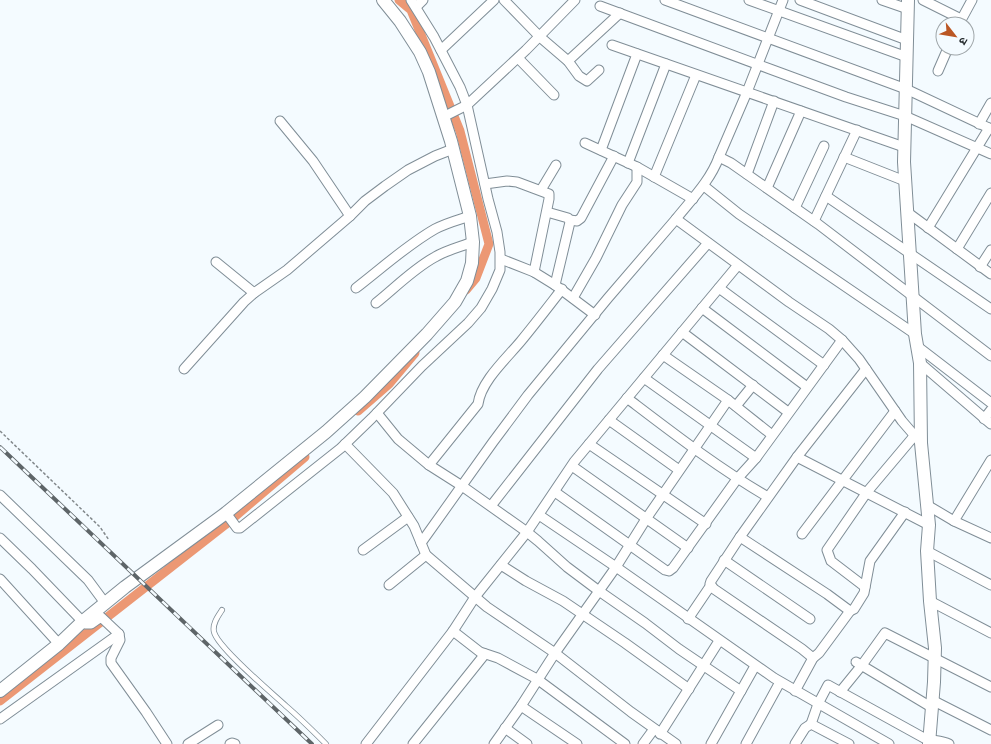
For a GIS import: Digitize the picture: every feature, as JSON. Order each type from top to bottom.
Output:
[{"type":"street","points":[[0,691],[59,644],[82,622],[136,578],[228,515],[326,432],[365,397],[427,334],[454,302],[467,281],[472,263],[473,242],[470,216],[446,115],[420,52],[400,21],[383,0]]},
{"type":"street","points":[[228,515],[236,527],[240,528],[345,444],[422,366],[458,333],[481,308],[497,280],[501,259],[497,232],[460,87],[441,50],[413,4],[423,0]]},
{"type":"street","points":[[441,50],[494,0]]},
{"type":"street","points":[[504,0],[540,37],[568,61],[579,76],[587,81],[599,70]]},
{"type":"street","points":[[446,115],[464,107],[540,37],[575,0]]},
{"type":"street","points":[[665,0],[906,89],[990,129],[977,147],[928,228]]},
{"type":"street","points":[[749,0],[907,57]]},
{"type":"street","points":[[421,543],[493,442],[528,396],[596,315],[608,298],[633,271],[704,186],[715,167],[747,92],[780,12],[783,0]]},
{"type":"street","points":[[800,0],[907,40]]},
{"type":"street","points":[[882,0],[908,4],[904,147],[905,181],[915,334],[920,363],[918,439],[928,505],[929,524],[927,551],[935,648],[929,742]]},
{"type":"street","points":[[923,0],[950,16]]},
{"type":"street","points":[[963,16],[972,0]]},
{"type":"street","points":[[600,6],[846,97],[905,116],[991,154]]},
{"type":"street","points":[[568,61],[620,13]]},
{"type":"street","points":[[612,45],[904,147]]},
{"type":"street","points":[[601,150],[637,54]]},
{"type":"street","points":[[938,71],[945,56]]},
{"type":"street","points":[[518,58],[554,95]]},
{"type":"street","points":[[573,298],[596,258],[622,205],[637,182],[632,165],[666,64]]},
{"type":"street","points":[[654,177],[696,75]]},
{"type":"street","points":[[747,174],[774,101]]},
{"type":"street","points":[[979,124],[991,103]]},
{"type":"street","points":[[767,188],[802,111]]},
{"type":"street","points":[[280,121],[312,162],[350,216]]},
{"type":"street","points":[[814,221],[857,130]]},
{"type":"street","points":[[585,143],[632,165],[693,199]]},
{"type":"street","points":[[795,208],[824,146]]},
{"type":"street","points":[[184,369],[244,302],[254,293],[287,270],[350,216],[365,201],[408,170],[435,156],[453,149]]},
{"type":"street","points":[[547,212],[565,216],[570,220],[577,221],[581,218],[614,156]]},
{"type":"street","points":[[719,157],[747,174],[814,221],[991,356]]},
{"type":"street","points":[[844,157],[905,181]]},
{"type":"street","points":[[540,190],[556,165]]},
{"type":"street","points":[[485,184],[507,181],[517,182],[540,190],[550,196],[534,272]]},
{"type":"street","points":[[704,186],[739,214],[915,334]]},
{"type":"street","points":[[957,249],[991,193]]},
{"type":"street","points":[[826,196],[991,309]]},
{"type":"street","points":[[907,212],[991,274]]},
{"type":"street","points":[[356,288],[399,254],[435,229],[470,216]]},
{"type":"street","points":[[676,219],[829,329],[842,340],[859,359],[895,411],[918,439]]},
{"type":"street","points":[[429,465],[478,404],[479,396],[484,385],[526,335],[558,287],[570,220]]},
{"type":"street","points":[[376,303],[422,265],[447,251],[473,242]]},
{"type":"street","points":[[491,506],[598,369],[708,243]]},
{"type":"street","points":[[980,267],[991,250]]},
{"type":"street","points":[[501,259],[534,272],[558,287],[596,315]]},
{"type":"street","points":[[216,262],[254,293]]},
{"type":"street","points":[[366,744],[453,631],[475,597],[527,532],[572,466],[589,444],[738,264]]},
{"type":"street","points":[[719,288],[824,365]]},
{"type":"street","points":[[702,308],[807,387]]},
{"type":"street","points":[[682,332],[788,412]]},
{"type":"street","points":[[554,492],[665,570],[669,571],[673,568],[706,524],[737,479],[756,458],[788,412],[842,340]]},
{"type":"street","points":[[917,346],[991,403]]},
{"type":"street","points":[[663,355],[728,400],[772,434]]},
{"type":"street","points":[[920,363],[988,422],[991,410]]},
{"type":"street","points":[[688,619],[711,585],[710,581],[768,497],[797,457],[866,369]]},
{"type":"street","points":[[644,378],[756,458]]},
{"type":"street","points":[[736,406],[752,385]]},
{"type":"street","points":[[627,398],[694,449],[737,479],[768,497]]},
{"type":"street","points":[[494,744],[521,706],[537,679],[616,567],[662,495],[728,400]]},
{"type":"street","points":[[802,534],[895,411]]},
{"type":"street","points":[[377,413],[398,439],[429,465],[462,486],[527,532],[567,567],[599,591],[741,691]]},
{"type":"street","points":[[609,420],[679,470]]},
{"type":"street","points":[[865,587],[831,561],[828,550],[867,492],[918,439]]},
{"type":"street","points":[[345,444],[393,493],[414,526],[426,555],[487,608],[555,653],[676,744]]},
{"type":"street","points":[[589,444],[706,524]]},
{"type":"street","points":[[797,457],[929,524]]},
{"type":"street","points":[[954,520],[991,460]]},
{"type":"street","points":[[572,466],[688,548]]},
{"type":"street","points":[[0,495],[88,580],[105,603]]},
{"type":"street","points":[[928,505],[954,520],[991,538]]},
{"type":"street","points":[[796,691],[813,658],[819,653],[850,611],[854,609],[864,593],[870,561],[905,512]]},
{"type":"street","points":[[539,515],[616,567],[755,666],[780,682],[889,744]]},
{"type":"street","points":[[363,550],[408,517]]},
{"type":"street","points":[[740,537],[827,594],[850,611]]},
{"type":"street","points":[[0,538],[32,569],[82,622],[88,625],[99,618],[102,618],[119,634],[120,640],[111,658],[111,663],[167,744]]},
{"type":"street","points":[[927,551],[990,582]]},
{"type":"street","points":[[389,585],[426,555]]},
{"type":"street","points":[[724,560],[810,619]]},
{"type":"street","points":[[501,565],[583,614],[689,689]]},
{"type":"street","points":[[0,579],[59,644]]},
{"type":"street","points":[[711,585],[813,658]]},
{"type":"street","points":[[930,601],[991,633]]},
{"type":"street","points":[[453,631],[485,654],[498,658],[537,679],[625,744]]},
{"type":"street","points":[[840,692],[859,663],[885,633],[991,687]]},
{"type":"street","points":[[0,719],[119,634]]},
{"type":"street","points":[[643,744],[657,731],[689,689],[719,641]]},
{"type":"street","points":[[413,744],[485,654]]},
{"type":"street","points":[[859,663],[932,704],[991,730]]},
{"type":"street","points":[[711,744],[755,666]]},
{"type":"street","points":[[746,744],[780,682]]},
{"type":"street","points":[[795,744],[805,728],[811,724],[818,704],[828,685],[929,742]]},
{"type":"street","points":[[521,706],[577,744]]},
{"type":"street","points":[[811,724],[849,744]]},
{"type":"street","points":[[188,744],[218,725]]},
{"type":"street","points":[[505,728],[528,744]]},
{"type":"street","points":[[929,742],[938,740],[949,744]]},
{"type":"street","points":[[230,744],[235,744]]},
{"type":"lane","points":[[222,610],[217,619],[214,630],[218,640],[252,676],[292,711],[326,744]]},
{"type":"path","points":[[0,431],[100,527],[110,540]]},
{"type":"waterway","points":[[399,0],[411,10],[460,131],[489,244],[476,278],[466,290]]},
{"type":"waterway","points":[[358,411],[389,384],[415,353]]},
{"type":"waterway","points":[[0,701],[225,525],[305,457]]},
{"type":"railway","points":[[0,447],[312,744]]}]
